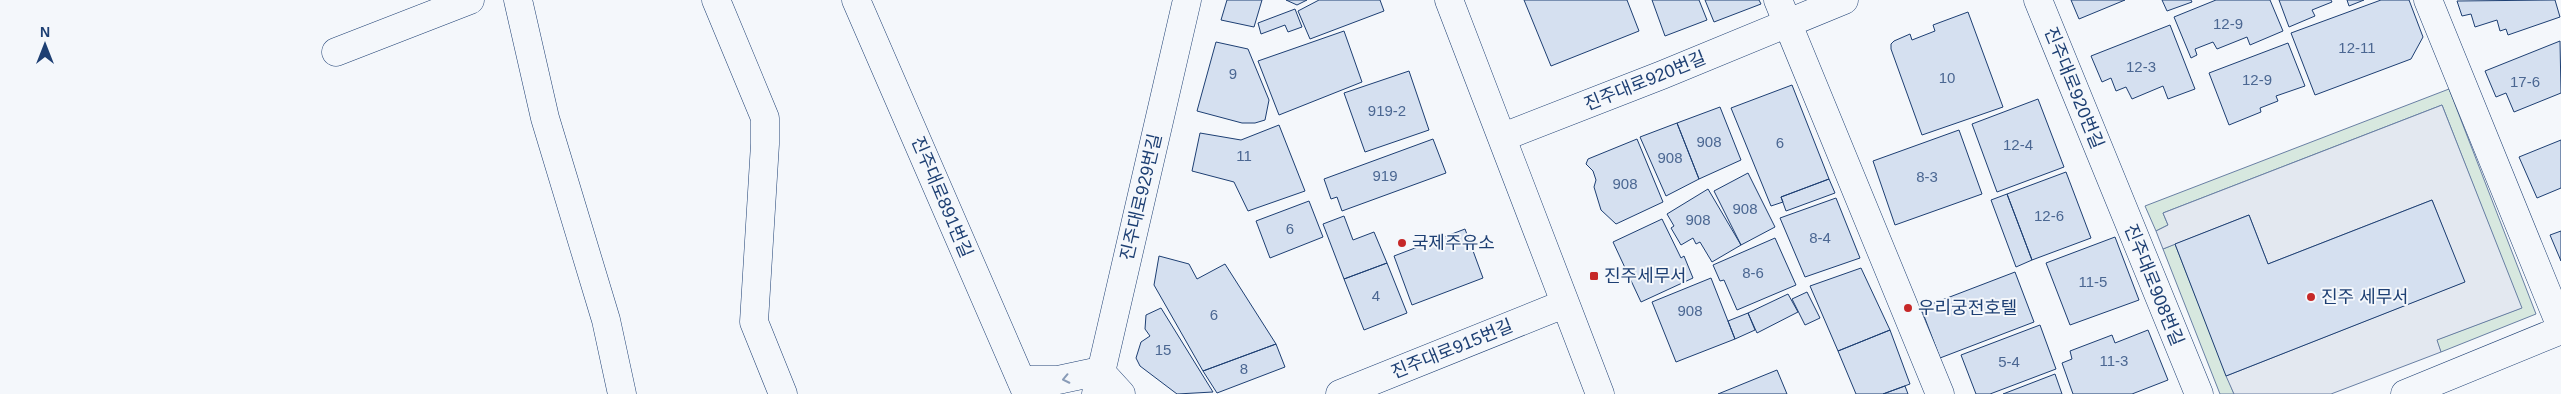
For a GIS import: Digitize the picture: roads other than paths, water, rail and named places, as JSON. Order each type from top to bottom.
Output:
[{"type":"street","points":[[336,52],[470,0]]},
{"type":"street","points":[[518,0],[545,118],[606,320],[622,394]]},
{"type":"street","points":[[716,0],[765,118],[754,322],[784,394]]},
{"type":"street","name":"진주대로891번길","points":[[856,0],[1024,387]]},
{"type":"street","name":"진주대로929번길","points":[[1098,382],[1187,0]]},
{"type":"street","points":[[1449,0],[1600,394]]},
{"type":"street","name":"진주대로920번길","points":[[1503,137],[1783,12],[1844,0]]},
{"type":"street","name":"진주대로920번길","points":[[2038,0],[2109,175]]},
{"type":"street","points":[[2405,394],[2561,328],[2428,0]]},
{"type":"street","points":[[1783,12],[1940,394]]},
{"type":"street","name":"진주대로908번길","points":[[2109,175],[2199,394]]},
{"type":"street","name":"진주대로915번길","points":[[1340,394],[1564,304]]},
{"type":"street","points":[[1024,387],[1058,380],[1098,382],[1121,394]]},
{"type":"place","name":"국제주유소","points":[[1402,243]]},
{"type":"place","name":"진주세무서","points":[[1594,276]]},
{"type":"place","name":"진주 세무서","points":[[2311,297]]},
{"type":"place","name":"우리궁전호텔","points":[[1908,308]]}]
